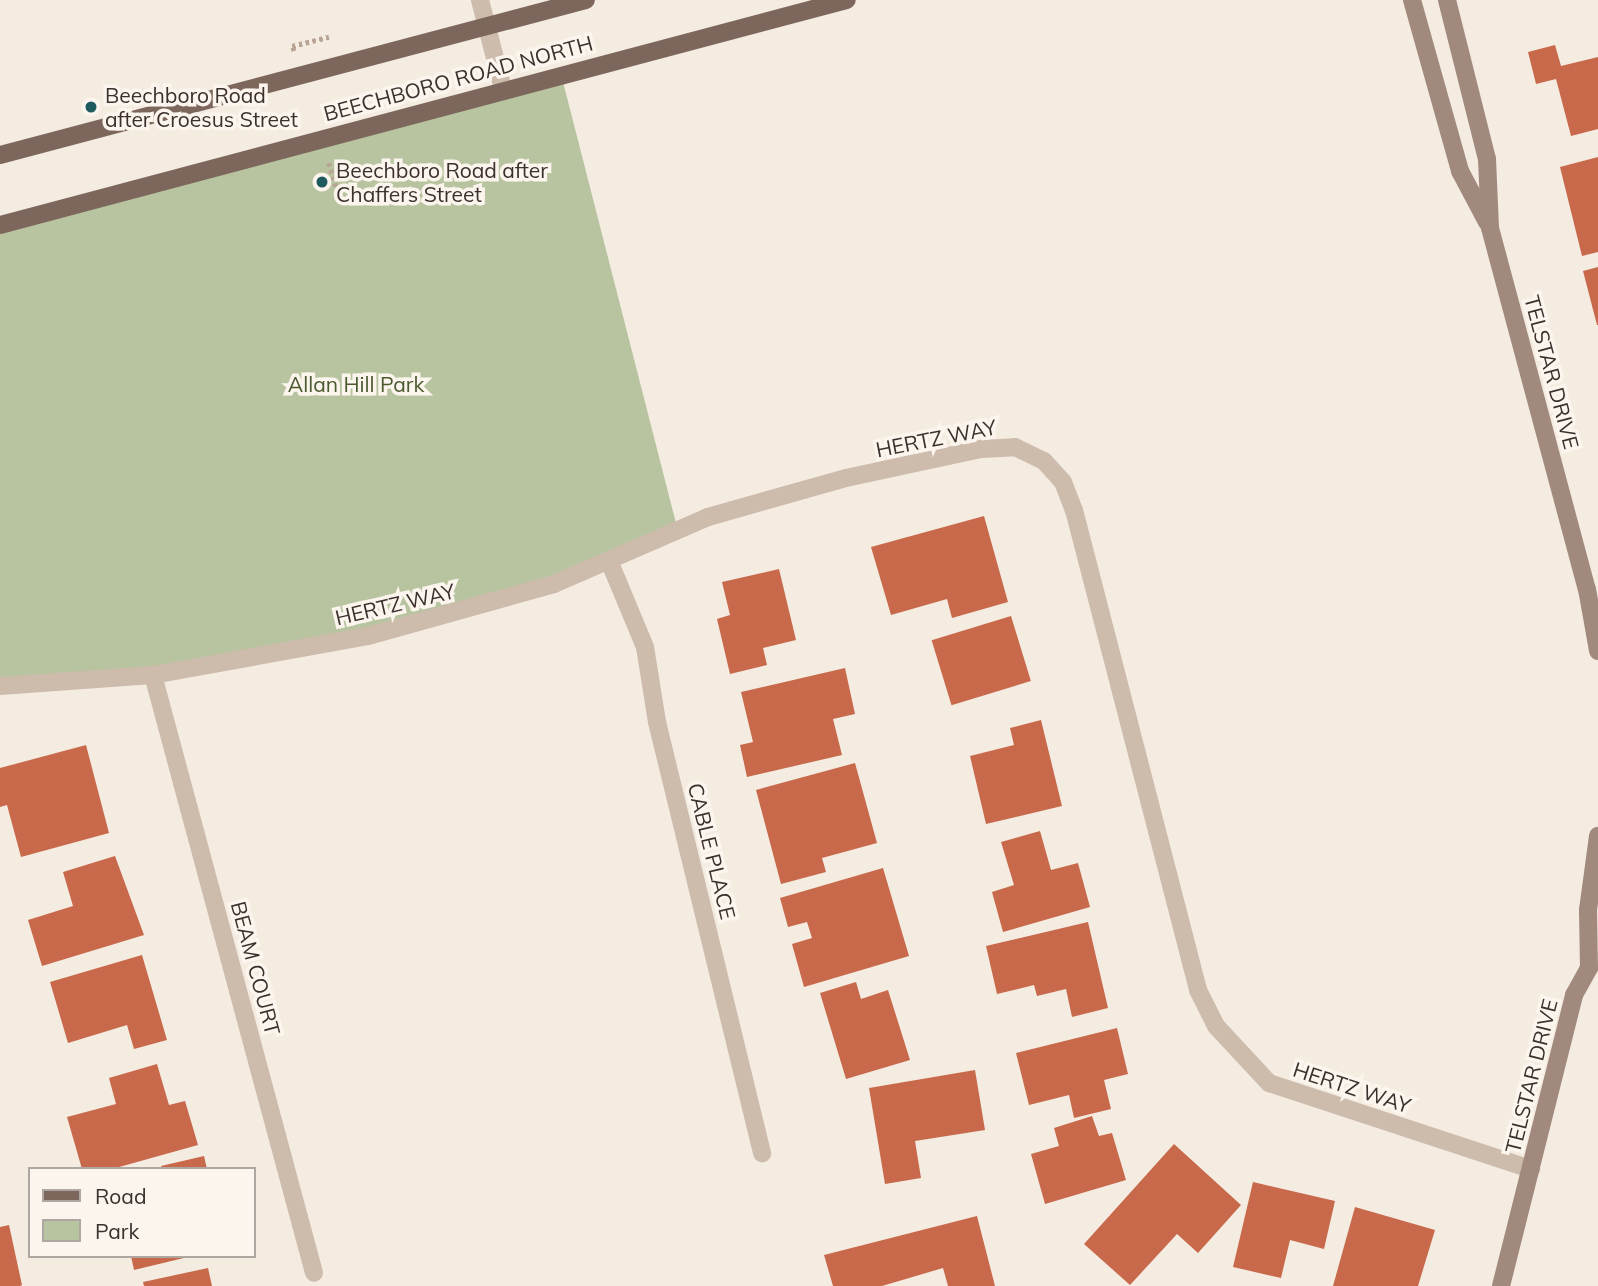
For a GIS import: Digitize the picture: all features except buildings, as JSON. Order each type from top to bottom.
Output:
[{"type":"main road","name":"BEECHBORO ROAD NORTH","points":[[0,155],[586,0]]},
{"type":"main road","name":"BEECHBORO ROAD NORTH","points":[[0,225],[503,89],[847,0]]},
{"type":"street","points":[[480,0],[503,89]]},
{"type":"street","name":"TELSTAR DRIVE","points":[[1412,0],[1460,171],[1490,228],[1587,589],[1598,651]]},
{"type":"street","name":"TELSTAR DRIVE","points":[[1447,0],[1488,159],[1490,228]]},
{"type":"street","name":"HERTZ WAY","points":[[0,686],[153,676],[368,636],[495,603],[610,564],[708,517],[846,478],[981,449],[1015,446],[1044,461],[1063,482],[1074,510],[1198,990],[1216,1026],[1269,1083],[1531,1169]]},
{"type":"street","name":"CABLE PLACE","points":[[610,564],[645,647],[657,722],[762,1153]]},
{"type":"street","name":"BEAM COURT","points":[[153,676],[314,1273]]},
{"type":"street","name":"TELSTAR DRIVE","points":[[1502,1286],[1574,995],[1590,968],[1588,910],[1598,836]]},
{"type":"green space","name":"Allan Hill Park","points":[[561,74],[678,531],[610,563],[302,648],[0,686],[0,225]]},
{"type":"place","name":"Beechboro Road after Croesus Street","points":[[91,107]]},
{"type":"place","name":"Beechboro Road after Chaffers Street","points":[[322,182]]}]
